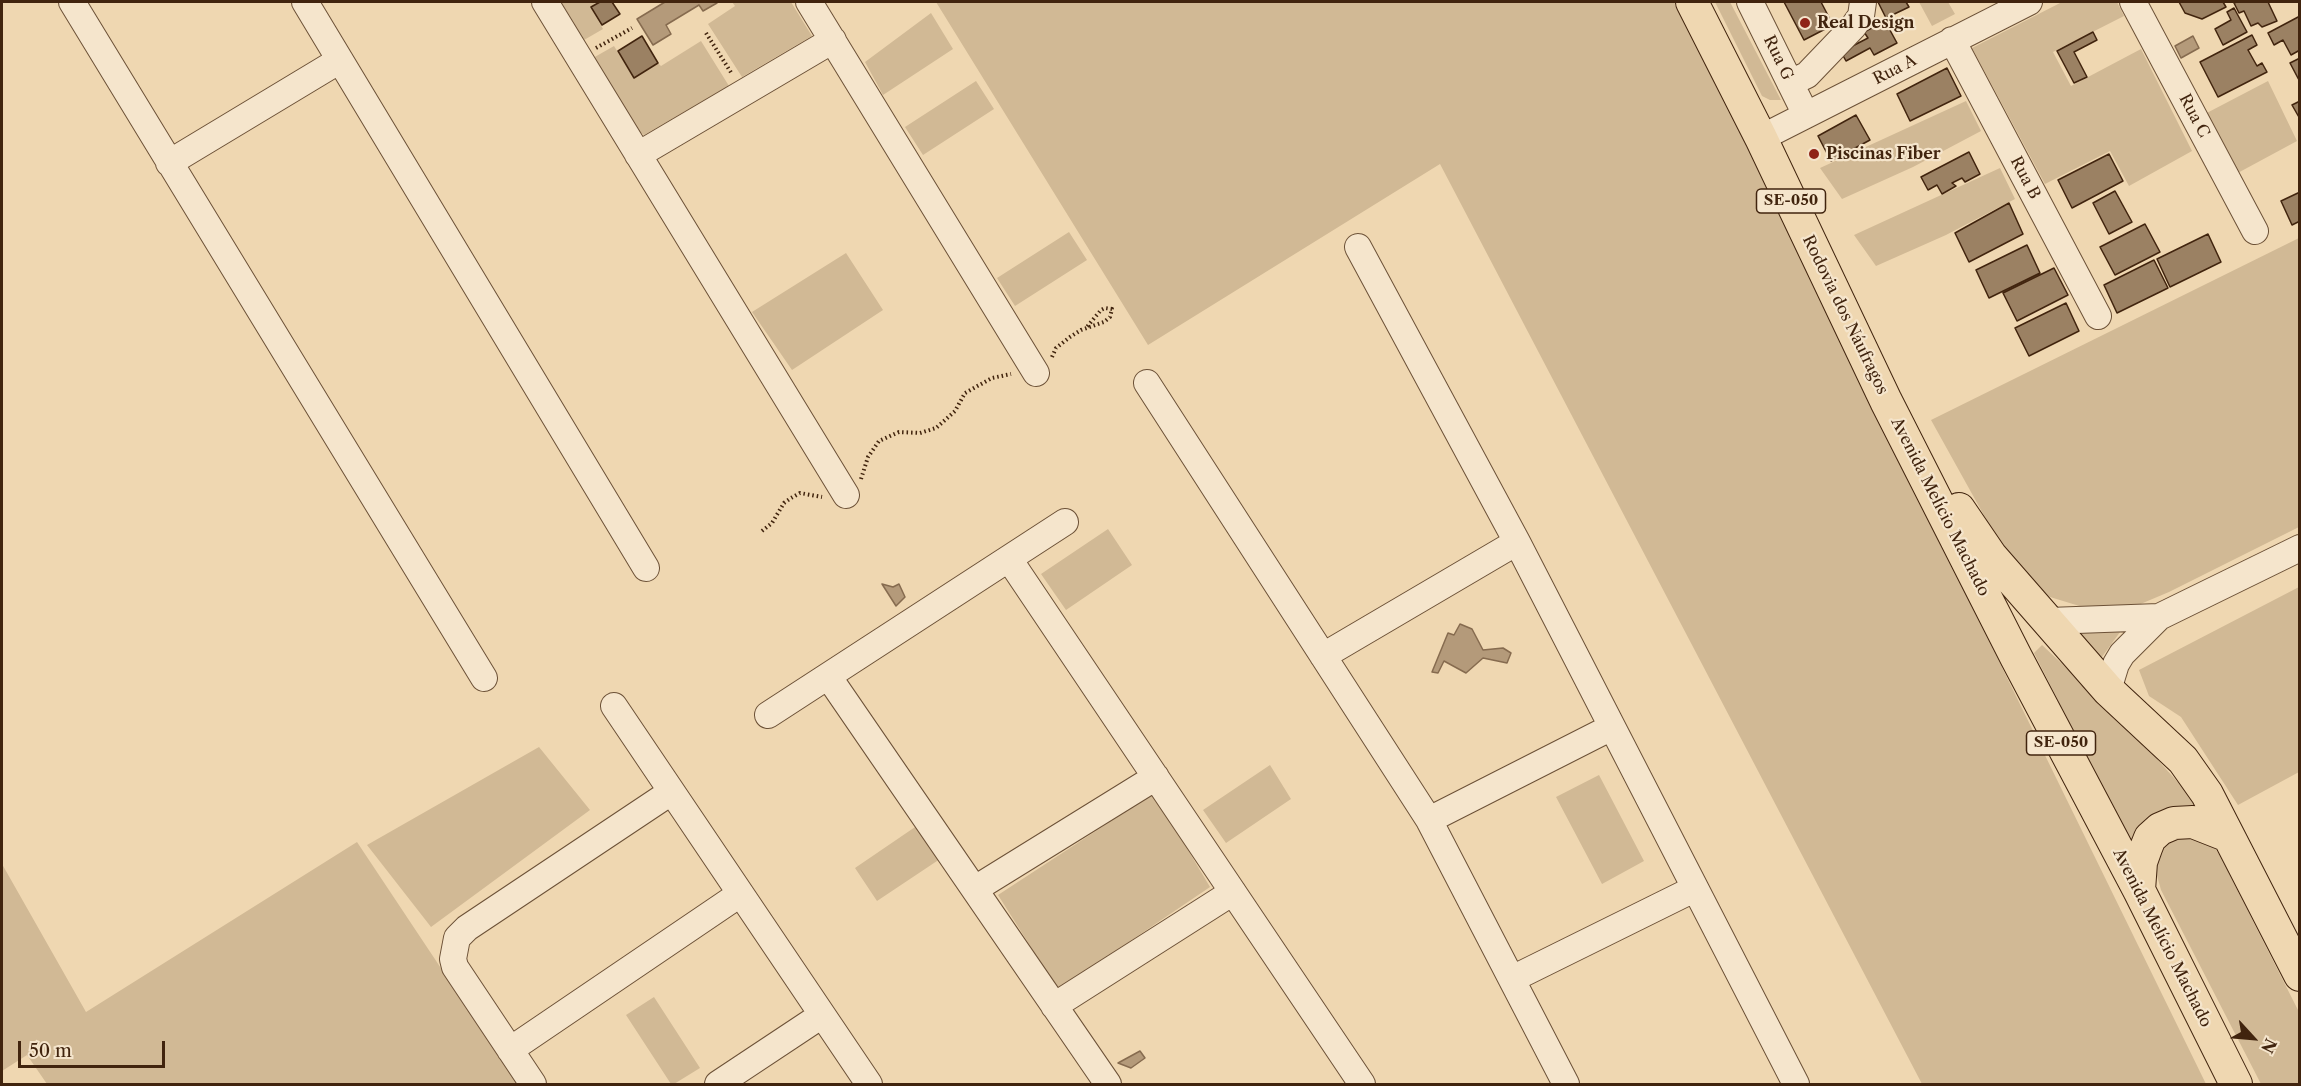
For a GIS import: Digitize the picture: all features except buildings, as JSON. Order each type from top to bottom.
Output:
[{"type":"main road","name":"Rodovia dos Náufragos","points":[[1692,2],[1761,138],[1886,401]]},
{"type":"main road","name":"Avenida Melício Machado","points":[[1886,401],[1991,556],[2108,690],[2183,760],[2207,794],[2226,835],[2300,975]]},
{"type":"main road","name":"Avenida Melício Machado","points":[[1886,401],[2016,657],[2139,890],[2236,1084]]},
{"type":"main road","points":[[2016,657],[2017,644],[2026,631],[2034,624],[2049,621]]},
{"type":"main road","points":[[2139,890],[2141,862],[2150,838],[2160,829],[2174,823],[2193,822],[2226,835]]},
{"type":"street","points":[[72,2],[484,678]]},
{"type":"street","points":[[304,2],[646,568]]},
{"type":"street","points":[[545,2],[846,495]]},
{"type":"street","points":[[809,2],[1036,374]]},
{"type":"street","name":"Rua G","points":[[1749,2],[1806,115]]},
{"type":"street","points":[[1790,83],[1807,75],[1853,27],[1861,16],[1863,2]]},
{"type":"street","name":"Rua A","points":[[1761,138],[2029,2]]},
{"type":"street","name":"Rua C","points":[[2133,2],[2255,231]]},
{"type":"street","points":[[638,155],[833,40]]},
{"type":"street","name":"Rua B","points":[[1952,40],[2098,316]]},
{"type":"street","points":[[169,163],[340,60]]},
{"type":"street","points":[[1358,247],[1516,542],[1796,1084]]},
{"type":"street","points":[[1147,383],[1429,820],[1566,1084]]},
{"type":"street","points":[[768,715],[1065,522]]},
{"type":"street","points":[[1323,656],[1516,542]]},
{"type":"street","points":[[2108,690],[2116,664],[2122,654],[2159,617],[2300,548]]},
{"type":"street","points":[[1009,558],[1362,1084]]},
{"type":"street","points":[[2049,621],[2159,617]]},
{"type":"street","points":[[828,676],[1108,1084]]},
{"type":"street","points":[[614,706],[869,1084]]},
{"type":"street","points":[[1429,820],[1612,727]]},
{"type":"street","points":[[975,890],[1156,777]]},
{"type":"street","points":[[532,1084],[455,967],[453,959],[457,938],[467,928],[671,792]]},
{"type":"street","points":[[1512,979],[1694,889]]},
{"type":"street","points":[[1054,1006],[1233,892]]},
{"type":"street","points":[[510,1050],[740,894]]},
{"type":"street","points":[[718,1084],[822,1015]]},
{"type":"path","points":[[579,57],[632,27]]},
{"type":"path","points":[[706,33],[744,93]]},
{"type":"path","points":[[762,531],[772,523],[784,503],[795,495],[806,494],[835,501],[855,490],[868,457],[879,441],[899,432],[920,433],[936,428],[955,411],[965,393],[992,378],[1014,374],[1022,381],[1036,374],[1048,365],[1056,348],[1086,328],[1104,322],[1110,317],[1112,309],[1101,310],[1086,328]]},
{"type":"shaded area","points":[[561,2],[600,2],[591,8],[603,29],[584,40]]},
{"type":"shaded area","points":[[665,2],[717,3],[703,11],[699,5],[666,25],[671,34],[653,45],[637,19]]},
{"type":"shaded area","points":[[732,2],[791,2],[812,36],[742,77],[708,24],[735,6]]},
{"type":"shaded area","points":[[936,2],[1674,2],[2206,1084],[1922,1084],[1440,164],[1148,345]]},
{"type":"shaded area","points":[[1715,2],[1730,2],[1781,100],[1770,100],[1762,96]]},
{"type":"shaded area","points":[[1919,2],[1948,2],[1955,14],[1932,26]]},
{"type":"shaded area","points":[[2062,2],[2117,2],[2124,16],[2053,52],[2071,86],[2141,49],[2192,151],[2129,186],[2110,151],[2045,184],[1972,48]]},
{"type":"shaded area","points":[[931,13],[953,49],[883,95],[865,62]]},
{"type":"shaded area","points":[[2193,36],[2199,48],[2181,58],[2175,46]]},
{"type":"shaded area","points":[[701,41],[729,86],[644,135],[637,130],[593,58],[614,46],[634,78],[658,63],[661,66]]},
{"type":"shaded area","points":[[976,81],[994,109],[923,155],[905,127]]},
{"type":"shaded area","points":[[2268,81],[2297,141],[2234,175],[2201,116]]},
{"type":"shaded area","points":[[1966,101],[1981,131],[1913,167],[1842,199],[1820,168]]},
{"type":"shaded area","points":[[2000,168],[2015,199],[1946,235],[1876,266],[1854,235]]},
{"type":"shaded area","points":[[1069,232],[1087,260],[1015,306],[997,278]]},
{"type":"shaded area","points":[[2299,238],[2299,527],[2169,592],[2131,608],[2086,608],[2050,597],[2036,589],[2001,546],[1931,420]]},
{"type":"shaded area","points":[[846,253],[883,310],[792,370],[752,312]]},
{"type":"shaded area","points":[[1108,529],[1132,565],[1066,610],[1041,574]]},
{"type":"shaded area","points":[[882,584],[893,587],[899,584],[905,597],[896,606]]},
{"type":"shaded area","points":[[2299,587],[2299,772],[2238,805],[2181,717],[2149,696],[2139,670]]},
{"type":"shaded area","points":[[1460,624],[1472,629],[1483,650],[1503,648],[1511,653],[1507,663],[1483,658],[1466,673],[1444,661],[1438,673],[1432,672],[1448,633],[1454,635]]},
{"type":"shaded area","points":[[2123,628],[2099,661],[2067,630]]},
{"type":"shaded area","points":[[2042,645],[2119,717],[2202,809],[2196,805],[2169,809],[2133,847],[2034,653]]},
{"type":"shaded area","points":[[539,747],[590,810],[431,927],[367,845]]},
{"type":"shaded area","points":[[1270,765],[1291,799],[1226,843],[1203,810]]},
{"type":"shaded area","points":[[1599,775],[1644,861],[1602,884],[1556,797]]},
{"type":"shaded area","points":[[1154,793],[1210,887],[1058,990],[998,895]]},
{"type":"shaded area","points":[[921,823],[943,857],[877,901],[855,868]]},
{"type":"shaded area","points":[[2176,832],[2210,841],[2219,854],[2299,1012],[2299,1084],[2261,1084],[2161,890],[2155,859],[2160,847]]},
{"type":"shaded area","points":[[357,842],[518,1084],[47,1084],[27,1055],[2,1071],[2,864],[86,1012]]},
{"type":"shaded area","points":[[654,997],[700,1068],[674,1084],[671,1084],[626,1015]]},
{"type":"shaded area","points":[[1140,1051],[1145,1058],[1131,1068],[1118,1063]]},
{"type":"place","name":"Real Design","points":[[1805,23]]},
{"type":"place","name":"Piscinas Fiber","points":[[1814,154]]}]
